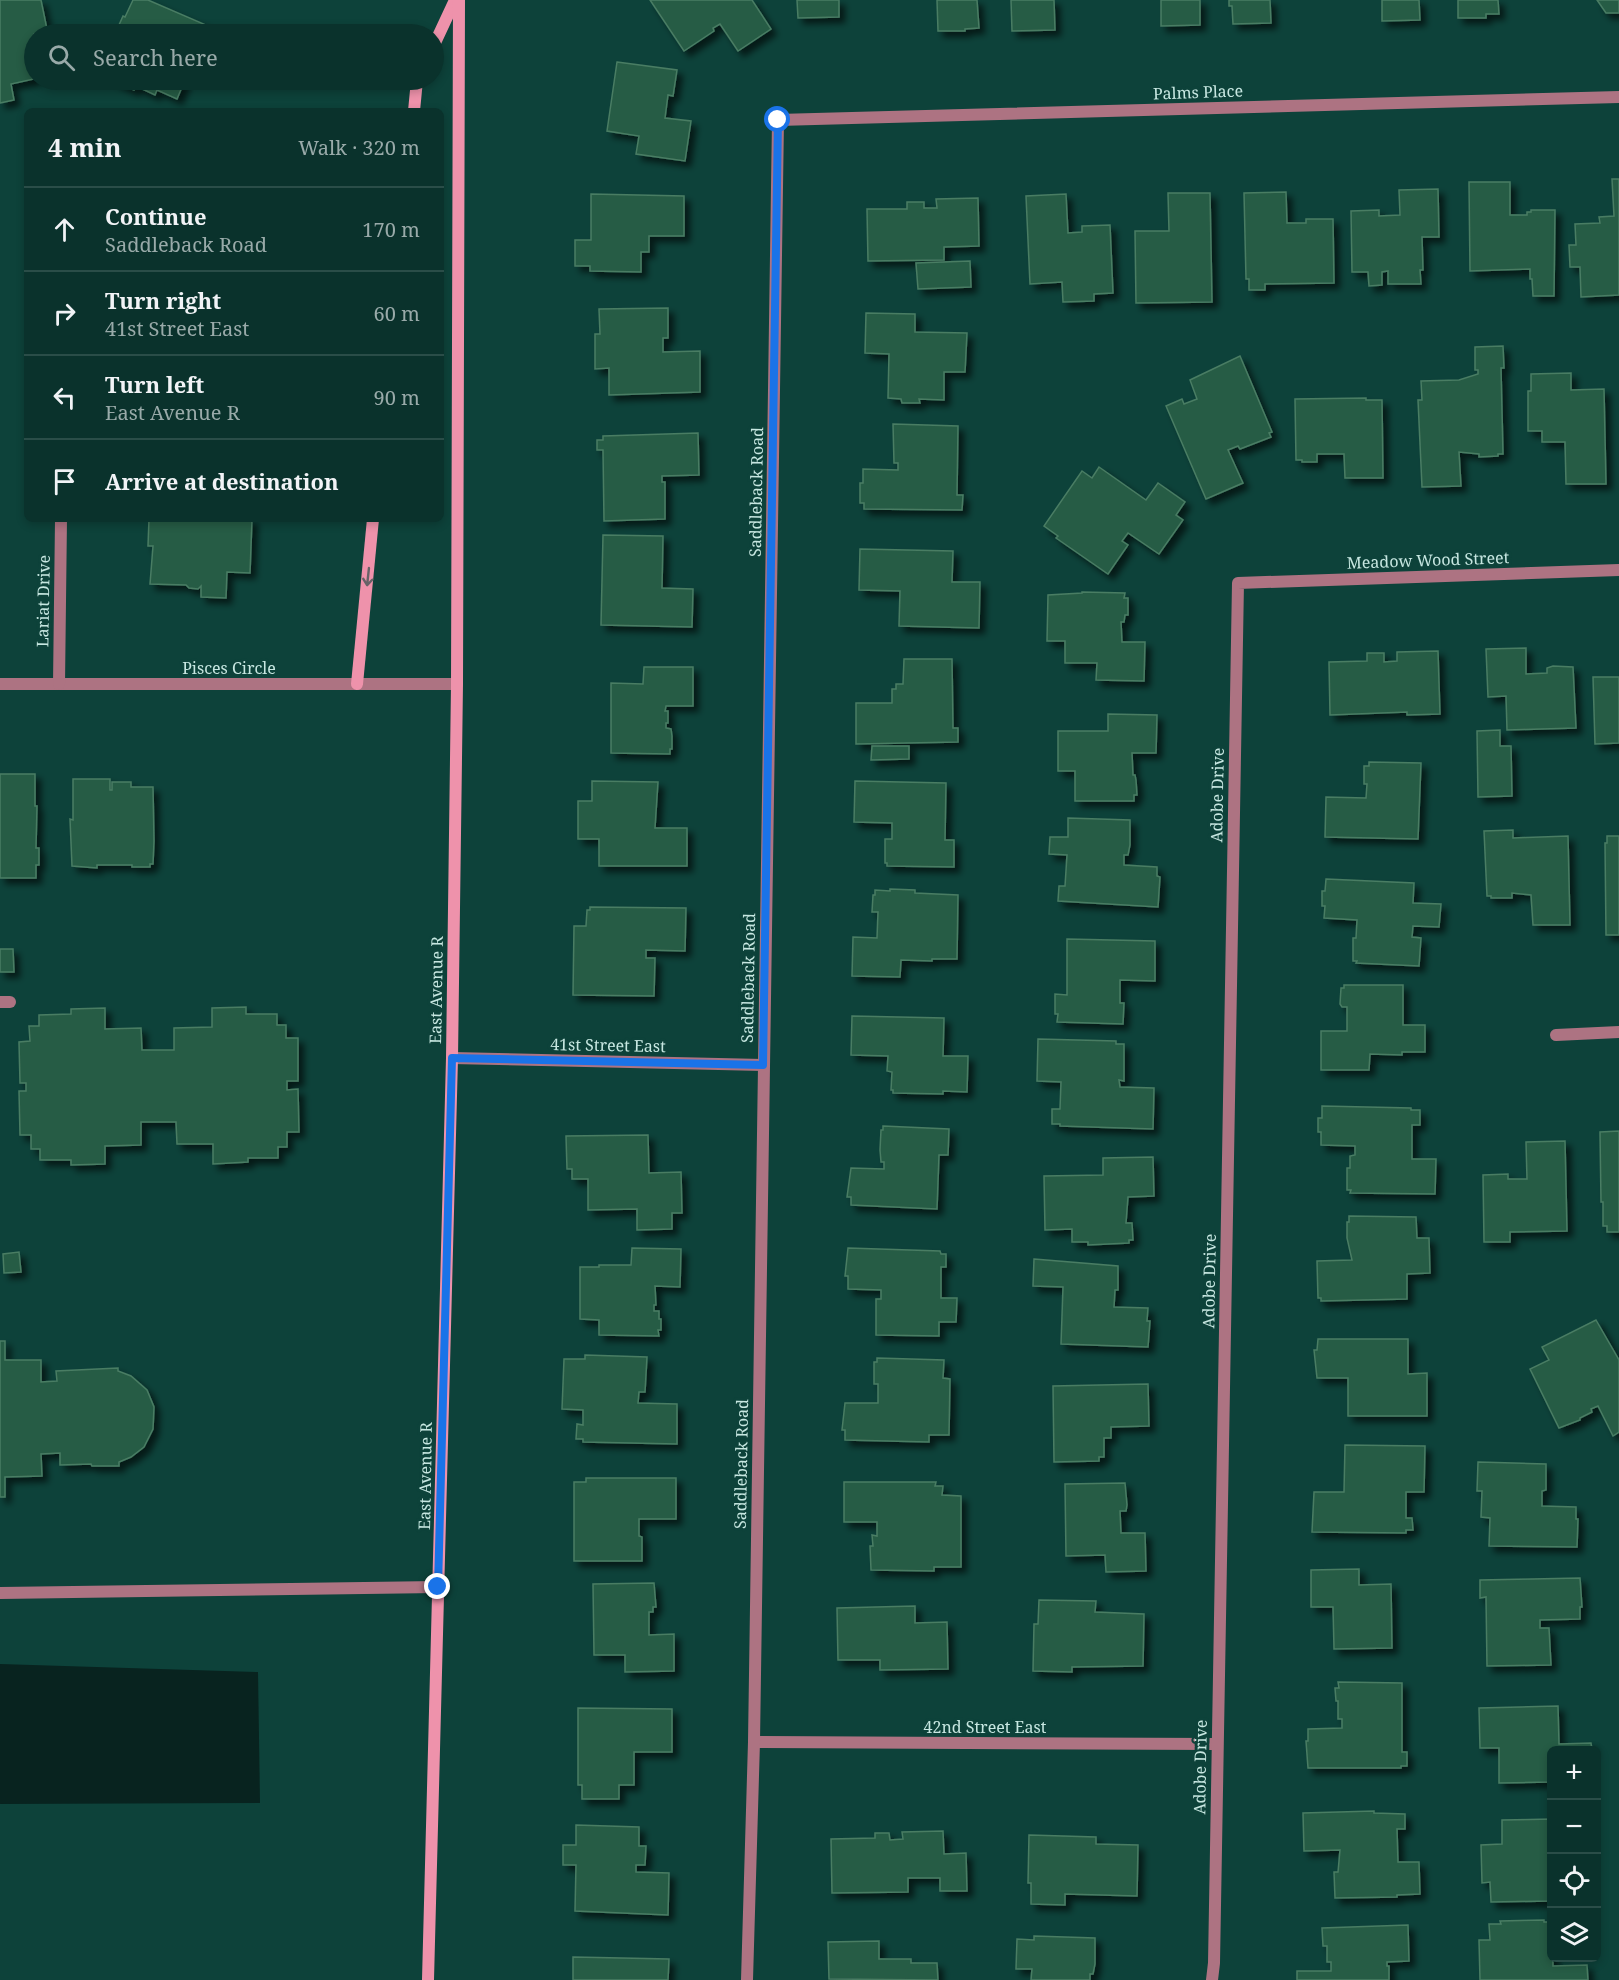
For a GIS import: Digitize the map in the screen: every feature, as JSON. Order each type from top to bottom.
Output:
[{"type":"main road","points":[[444,25],[457,0]]},
{"type":"main road","name":"East Avenue R","points":[[428,1980],[452,1058],[457,684],[457,0]]},
{"type":"main road","points":[[414,108],[416,90]]},
{"type":"main road","points":[[357,684],[374,522]]},
{"type":"street","name":"Palms Place","points":[[778,120],[1619,97]]},
{"type":"street","name":"Saddleback Road","points":[[747,1980],[754,1742],[778,120]]},
{"type":"street","name":"Lariat Drive","points":[[59,684],[61,522]]},
{"type":"street","name":"Meadow Wood Street","points":[[1238,583],[1619,570]]},
{"type":"street","name":"Adobe Drive","points":[[1212,1980],[1238,583]]},
{"type":"street","name":"Pisces Circle","points":[[0,684],[457,684]]},
{"type":"street","points":[[1556,1035],[1619,1032]]},
{"type":"street","name":"41st Street East","points":[[452,1058],[763,1065]]},
{"type":"street","points":[[0,1593],[438,1587]]},
{"type":"street","name":"42nd Street East","points":[[754,1742],[1217,1744]]},
{"type":"water","points":[[0,1664],[258,1672],[260,1803],[0,1804]]},
{"type":"building","points":[[0,0],[41,0],[46,24],[24,24],[24,81],[11,84],[14,100],[0,103]]},
{"type":"building","points":[[133,0],[148,0],[204,24],[119,24],[123,16],[125,17]]},
{"type":"building","points":[[650,0],[752,0],[771,29],[738,51],[720,24],[713,28],[714,31],[684,51]]},
{"type":"building","points":[[797,0],[839,0],[839,17],[798,18]]},
{"type":"building","points":[[937,0],[977,0],[979,28],[965,29],[965,31],[938,31]]},
{"type":"building","points":[[1011,0],[1054,0],[1055,30],[1012,31]]},
{"type":"building","points":[[1161,0],[1200,0],[1200,25],[1161,26]]},
{"type":"building","points":[[1229,0],[1270,0],[1271,23],[1233,24],[1232,6],[1229,6]]},
{"type":"building","points":[[1382,0],[1419,0],[1420,20],[1382,21]]},
{"type":"building","points":[[1458,0],[1498,0],[1499,14],[1486,14],[1486,18],[1458,18]]},
{"type":"building","points":[[1597,0],[1619,0],[1619,13],[1606,13]]},
{"type":"building","points":[[617,62],[677,70],[673,96],[668,95],[665,118],[691,121],[685,161],[636,154],[639,136],[607,131]]},
{"type":"building","points":[[144,90],[157,90],[155,95]]},
{"type":"building","points":[[157,90],[181,90],[177,99]]},
{"type":"building","points":[[1612,179],[1619,179],[1619,295],[1581,297],[1580,267],[1570,267],[1569,245],[1576,245],[1575,224],[1600,223],[1599,217],[1614,216]]},
{"type":"building","points":[[1469,182],[1510,182],[1510,215],[1527,215],[1527,212],[1531,210],[1555,210],[1554,296],[1533,296],[1530,269],[1470,271]]},
{"type":"building","points":[[1438,189],[1439,237],[1422,237],[1421,284],[1388,284],[1388,271],[1382,272],[1382,285],[1369,286],[1368,272],[1352,272],[1351,211],[1379,210],[1379,216],[1400,215],[1399,190]]},
{"type":"building","points":[[1286,192],[1287,223],[1306,223],[1306,219],[1333,219],[1334,283],[1265,284],[1265,290],[1249,290],[1249,279],[1246,279],[1244,193]]},
{"type":"building","points":[[1168,193],[1210,193],[1212,302],[1136,303],[1135,231],[1169,231]]},
{"type":"building","points":[[591,194],[684,196],[684,236],[649,236],[649,252],[641,252],[641,272],[590,271],[590,266],[575,266],[575,240],[591,240]]},
{"type":"building","points":[[1066,194],[1068,233],[1082,232],[1082,226],[1110,225],[1113,293],[1094,294],[1094,301],[1063,302],[1062,282],[1030,284],[1026,196]]},
{"type":"building","points":[[978,198],[979,246],[944,247],[944,260],[868,261],[867,209],[907,209],[907,202],[924,202],[924,208],[937,208],[936,199]]},
{"type":"building","points":[[970,261],[971,287],[918,289],[916,263]]},
{"type":"building","points":[[668,308],[668,338],[663,338],[663,352],[700,351],[700,392],[609,395],[609,368],[595,369],[595,334],[600,334],[599,309]]},
{"type":"building","points":[[866,313],[915,314],[915,332],[967,333],[965,372],[944,372],[944,400],[919,399],[920,403],[902,403],[901,399],[888,398],[889,354],[865,353]]},
{"type":"building","points":[[1503,346],[1504,368],[1501,368],[1503,454],[1479,457],[1479,454],[1459,452],[1461,486],[1422,487],[1418,400],[1422,400],[1421,381],[1459,380],[1478,374],[1478,370],[1475,370],[1475,347]]},
{"type":"building","points":[[1240,356],[1272,432],[1269,433],[1271,437],[1240,449],[1238,446],[1228,450],[1243,483],[1206,499],[1166,406],[1182,399],[1184,404],[1197,399],[1190,380]]},
{"type":"building","points":[[1571,373],[1571,390],[1604,389],[1606,484],[1566,484],[1565,442],[1542,442],[1542,431],[1528,431],[1528,391],[1531,391],[1531,374]]},
{"type":"building","points":[[1366,398],[1366,400],[1382,400],[1383,478],[1345,478],[1344,454],[1317,454],[1317,462],[1296,460],[1295,399]]},
{"type":"building","points":[[893,424],[958,426],[957,495],[963,495],[962,510],[864,509],[864,503],[860,503],[863,469],[898,470],[898,463],[894,463]]},
{"type":"building","points":[[698,433],[699,475],[662,476],[662,482],[665,482],[665,519],[604,521],[603,450],[597,450],[597,440],[603,440],[603,436]]},
{"type":"building","points":[[1099,467],[1146,500],[1158,483],[1185,502],[1176,515],[1183,520],[1159,554],[1128,533],[1122,541],[1128,545],[1108,574],[1056,538],[1058,536],[1044,526],[1082,471],[1092,478]]},
{"type":"building","points":[[149,522],[252,522],[250,573],[227,572],[226,598],[201,597],[201,586],[198,589],[189,588],[186,585],[150,584],[153,546],[148,546]]},
{"type":"building","points":[[603,535],[663,536],[662,588],[693,589],[692,627],[601,625]]},
{"type":"building","points":[[860,549],[953,551],[952,582],[980,582],[979,628],[899,626],[900,591],[859,590]]},
{"type":"building","points":[[1082,592],[1125,593],[1124,598],[1128,598],[1128,615],[1125,615],[1124,622],[1121,622],[1122,642],[1145,642],[1144,681],[1096,680],[1097,663],[1065,663],[1065,641],[1047,641],[1048,595]]},
{"type":"building","points":[[1526,648],[1526,674],[1547,673],[1547,668],[1553,666],[1573,667],[1576,728],[1507,730],[1506,696],[1488,697],[1486,649]]},
{"type":"building","points":[[1438,651],[1440,714],[1407,715],[1407,712],[1330,715],[1329,662],[1367,661],[1367,653],[1384,653],[1384,662],[1397,661],[1397,652]]},
{"type":"building","points":[[904,659],[952,659],[953,728],[958,728],[958,742],[856,744],[856,703],[892,703],[892,689],[896,689],[896,684],[903,684]]},
{"type":"building","points":[[644,667],[693,667],[693,706],[666,706],[668,723],[666,723],[666,728],[671,729],[672,736],[670,754],[611,753],[611,683],[643,684]]},
{"type":"building","points":[[1593,677],[1619,677],[1619,743],[1595,744]]},
{"type":"building","points":[[1108,714],[1157,715],[1156,753],[1132,753],[1137,795],[1134,795],[1134,801],[1075,801],[1075,771],[1058,771],[1058,731],[1108,731]]},
{"type":"building","points":[[1500,730],[1500,746],[1511,746],[1512,796],[1478,797],[1477,731]]},
{"type":"building","points":[[872,746],[909,746],[909,759],[871,760]]},
{"type":"building","points":[[1369,762],[1421,763],[1418,839],[1325,837],[1326,797],[1366,798],[1367,784],[1364,784],[1364,766],[1369,766]]},
{"type":"building","points":[[0,774],[35,774],[36,848],[39,848],[36,878],[0,878]]},
{"type":"building","points":[[73,779],[110,779],[110,790],[112,790],[112,782],[131,782],[131,787],[153,787],[154,841],[153,864],[150,864],[150,867],[72,866],[70,819],[73,820]]},
{"type":"building","points":[[592,781],[658,782],[655,828],[687,828],[687,866],[599,866],[599,839],[578,839],[578,801],[592,801]]},
{"type":"building","points":[[855,781],[946,783],[945,840],[954,840],[954,867],[887,866],[885,839],[892,839],[892,823],[854,822]]},
{"type":"building","points":[[1068,818],[1130,820],[1130,845],[1128,855],[1124,855],[1124,865],[1157,867],[1157,876],[1160,877],[1158,907],[1058,901],[1059,886],[1065,886],[1067,855],[1049,854],[1050,837],[1068,837]]},
{"type":"building","points":[[1513,830],[1513,838],[1568,836],[1570,925],[1533,925],[1531,895],[1512,893],[1512,898],[1487,896],[1484,831]]},
{"type":"building","points":[[1607,836],[1619,836],[1619,935],[1606,935],[1605,843],[1607,843]]},
{"type":"building","points":[[1326,879],[1414,883],[1413,903],[1441,904],[1439,927],[1413,926],[1412,937],[1421,938],[1419,966],[1353,961],[1353,938],[1356,938],[1357,920],[1324,918],[1325,906],[1322,906],[1322,891],[1325,891]]},
{"type":"building","points":[[890,889],[958,895],[957,959],[901,960],[900,977],[852,976],[853,937],[877,938],[878,912],[872,912],[873,895],[875,895],[875,890],[890,891]]},
{"type":"building","points":[[590,907],[686,908],[685,951],[646,950],[646,958],[655,958],[654,996],[573,995],[574,926],[586,926],[587,910],[590,910]]},
{"type":"building","points":[[1067,939],[1155,941],[1155,981],[1120,980],[1120,1003],[1124,1003],[1123,1024],[1057,1022],[1055,994],[1067,995]]},
{"type":"building","points":[[0,949],[13,949],[14,972],[0,972]]},
{"type":"building","points":[[1344,985],[1403,985],[1403,1025],[1425,1025],[1425,1052],[1402,1052],[1402,1055],[1370,1054],[1369,1070],[1321,1070],[1321,1031],[1347,1031],[1347,1007],[1342,1007],[1340,1004],[1341,988],[1344,988]]},
{"type":"building","points":[[246,1007],[246,1014],[277,1014],[277,1025],[286,1025],[286,1038],[298,1038],[298,1081],[287,1081],[287,1090],[298,1089],[299,1132],[287,1132],[287,1147],[278,1147],[278,1158],[248,1158],[248,1162],[213,1164],[213,1144],[177,1144],[176,1122],[141,1122],[141,1145],[105,1146],[105,1164],[71,1165],[71,1160],[40,1160],[40,1149],[31,1149],[31,1135],[20,1135],[19,1091],[26,1091],[26,1083],[20,1083],[19,1042],[30,1041],[29,1026],[39,1026],[39,1015],[71,1014],[71,1009],[105,1008],[105,1029],[141,1028],[142,1050],[174,1050],[174,1028],[212,1027],[212,1008]]},
{"type":"building","points":[[852,1016],[944,1018],[943,1056],[968,1056],[967,1092],[893,1093],[891,1090],[892,1072],[887,1071],[888,1056],[851,1055]]},
{"type":"building","points":[[1038,1039],[1116,1041],[1116,1044],[1124,1044],[1124,1081],[1119,1080],[1120,1087],[1154,1088],[1153,1129],[1052,1124],[1052,1109],[1060,1109],[1061,1082],[1037,1081]]},
{"type":"building","points":[[1322,1106],[1420,1110],[1420,1125],[1412,1125],[1412,1159],[1436,1159],[1435,1194],[1350,1193],[1351,1190],[1347,1190],[1347,1168],[1350,1168],[1350,1156],[1355,1155],[1355,1146],[1321,1145],[1318,1118],[1322,1118]]},
{"type":"building","points":[[883,1126],[949,1129],[948,1155],[939,1155],[937,1209],[851,1205],[851,1197],[847,1197],[851,1168],[884,1169],[880,1150]]},
{"type":"building","points":[[1619,1131],[1619,1232],[1607,1232],[1607,1226],[1603,1226],[1603,1202],[1601,1202],[1600,1132]]},
{"type":"building","points":[[648,1135],[649,1173],[681,1172],[682,1213],[672,1213],[672,1229],[637,1230],[637,1209],[588,1210],[588,1179],[572,1179],[572,1169],[567,1169],[566,1136]]},
{"type":"building","points":[[1565,1141],[1567,1231],[1510,1232],[1510,1242],[1484,1242],[1483,1175],[1508,1174],[1508,1179],[1527,1179],[1526,1142]]},
{"type":"building","points":[[1153,1157],[1154,1196],[1128,1197],[1126,1223],[1132,1223],[1133,1240],[1129,1240],[1129,1243],[1088,1245],[1088,1242],[1072,1242],[1072,1229],[1045,1230],[1044,1176],[1103,1175],[1103,1158]]},
{"type":"building","points":[[1349,1216],[1416,1217],[1417,1238],[1429,1238],[1430,1273],[1407,1274],[1407,1299],[1321,1301],[1321,1298],[1318,1298],[1317,1261],[1352,1260],[1347,1238]]},
{"type":"building","points":[[632,1248],[681,1249],[680,1287],[655,1286],[654,1311],[659,1311],[659,1319],[661,1319],[659,1336],[599,1335],[599,1320],[580,1319],[580,1267],[631,1265]]},
{"type":"building","points":[[848,1248],[940,1251],[941,1254],[946,1254],[946,1267],[941,1267],[941,1298],[957,1298],[956,1322],[939,1322],[939,1336],[876,1335],[876,1299],[881,1299],[881,1290],[848,1289],[848,1276],[845,1276]]},
{"type":"building","points":[[19,1252],[21,1272],[4,1273],[3,1254]]},
{"type":"building","points":[[1034,1259],[1118,1266],[1118,1290],[1115,1290],[1114,1307],[1148,1308],[1147,1321],[1150,1321],[1148,1347],[1061,1344],[1063,1287],[1033,1286]]},
{"type":"building","points":[[1596,1320],[1619,1360],[1619,1432],[1613,1436],[1598,1406],[1591,1409],[1592,1412],[1580,1420],[1559,1428],[1530,1369],[1549,1360],[1542,1347]]},
{"type":"building","points":[[1318,1339],[1408,1339],[1408,1374],[1427,1373],[1427,1416],[1348,1416],[1348,1378],[1317,1378],[1314,1350],[1317,1350]]},
{"type":"building","points":[[0,1341],[5,1341],[5,1360],[41,1360],[41,1382],[57,1381],[56,1371],[118,1368],[118,1371],[131,1376],[147,1390],[154,1407],[153,1429],[144,1447],[131,1457],[119,1462],[119,1466],[60,1465],[60,1453],[41,1454],[42,1476],[5,1477],[5,1497],[0,1497]]},
{"type":"building","points":[[585,1355],[647,1357],[645,1392],[639,1392],[638,1403],[677,1404],[677,1444],[583,1442],[583,1439],[576,1439],[577,1424],[583,1425],[583,1410],[562,1409],[564,1359],[585,1359]]},
{"type":"building","points":[[877,1358],[944,1360],[943,1378],[950,1379],[949,1435],[929,1435],[929,1442],[845,1440],[845,1430],[842,1430],[845,1403],[878,1403],[878,1384],[874,1384],[874,1362],[877,1362]]},
{"type":"building","points":[[1148,1384],[1149,1426],[1111,1427],[1111,1438],[1104,1438],[1104,1457],[1099,1457],[1099,1461],[1054,1462],[1053,1386]]},
{"type":"building","points":[[1345,1445],[1425,1446],[1424,1492],[1406,1492],[1406,1518],[1412,1518],[1413,1530],[1406,1530],[1406,1533],[1312,1532],[1314,1492],[1344,1492]]},
{"type":"building","points":[[1478,1462],[1546,1464],[1546,1490],[1542,1491],[1542,1506],[1576,1507],[1577,1547],[1489,1546],[1490,1518],[1481,1517],[1482,1491],[1477,1491]]},
{"type":"building","points":[[586,1478],[676,1478],[676,1519],[639,1519],[642,1561],[574,1561],[574,1482],[586,1482]]},
{"type":"building","points":[[844,1482],[936,1482],[935,1486],[943,1486],[942,1495],[961,1496],[961,1567],[934,1567],[934,1571],[871,1570],[870,1546],[873,1546],[872,1535],[877,1536],[877,1522],[844,1522]]},
{"type":"building","points":[[1125,1483],[1127,1505],[1126,1511],[1120,1511],[1121,1533],[1145,1533],[1146,1571],[1106,1572],[1105,1555],[1066,1556],[1065,1484]]},
{"type":"building","points":[[1359,1569],[1359,1585],[1391,1584],[1392,1648],[1334,1649],[1333,1607],[1311,1607],[1311,1570]]},
{"type":"building","points":[[1580,1578],[1582,1607],[1580,1607],[1580,1619],[1540,1620],[1540,1628],[1549,1628],[1551,1665],[1487,1666],[1486,1597],[1480,1598],[1480,1580]]},
{"type":"building","points":[[654,1583],[656,1607],[653,1607],[653,1612],[649,1612],[649,1635],[674,1634],[674,1671],[625,1672],[625,1655],[594,1655],[593,1584]]},
{"type":"building","points":[[1039,1600],[1096,1601],[1095,1612],[1144,1614],[1143,1666],[1072,1667],[1072,1672],[1033,1671],[1034,1624],[1038,1624]]},
{"type":"building","points":[[915,1606],[915,1623],[947,1622],[948,1669],[880,1670],[880,1660],[838,1660],[837,1608]]},
{"type":"building","points":[[1338,1682],[1402,1683],[1402,1752],[1407,1752],[1407,1766],[1401,1766],[1401,1768],[1308,1768],[1306,1741],[1308,1741],[1308,1729],[1342,1728],[1342,1719],[1338,1719],[1338,1701],[1336,1701],[1335,1688],[1339,1688]]},
{"type":"building","points":[[1558,1706],[1559,1744],[1591,1743],[1591,1746],[1547,1746],[1547,1782],[1499,1783],[1499,1748],[1480,1748],[1479,1708]]},
{"type":"building","points":[[578,1708],[672,1709],[672,1752],[634,1752],[634,1785],[619,1785],[619,1799],[582,1799],[582,1785],[578,1785]]},
{"type":"building","points":[[1374,1811],[1374,1813],[1405,1814],[1405,1829],[1397,1829],[1398,1862],[1419,1862],[1420,1894],[1397,1895],[1397,1897],[1335,1898],[1334,1872],[1338,1872],[1340,1850],[1304,1851],[1303,1813]]},
{"type":"building","points":[[1547,1819],[1547,1901],[1491,1902],[1490,1882],[1482,1883],[1481,1845],[1502,1844],[1502,1820]]},
{"type":"building","points":[[576,1825],[639,1827],[639,1846],[646,1846],[645,1865],[636,1865],[636,1872],[669,1873],[668,1915],[575,1911],[576,1865],[563,1865],[563,1845],[576,1845]]},
{"type":"building","points":[[943,1831],[944,1854],[966,1853],[967,1891],[940,1891],[940,1878],[908,1878],[908,1892],[832,1893],[831,1839],[875,1838],[875,1833],[889,1833],[890,1840],[903,1839],[902,1832]]},
{"type":"building","points":[[1029,1835],[1096,1837],[1096,1844],[1138,1845],[1137,1896],[1065,1894],[1065,1905],[1031,1904],[1031,1883],[1028,1883]]},
{"type":"building","points":[[1544,1920],[1547,1922],[1547,1962],[1553,1962],[1553,1966],[1587,1965],[1588,1980],[1480,1980],[1479,1940],[1490,1940],[1489,1924],[1501,1924],[1500,1921]]},
{"type":"building","points":[[1408,1925],[1409,1961],[1387,1962],[1389,1980],[1297,1980],[1297,1971],[1331,1971],[1331,1962],[1327,1962],[1327,1946],[1323,1946],[1322,1928]]},
{"type":"building","points":[[1034,1936],[1095,1938],[1095,1964],[1090,1980],[1031,1980],[1032,1969],[1016,1969],[1017,1939],[1034,1940]]},
{"type":"building","points":[[879,1941],[879,1959],[911,1959],[911,1963],[937,1963],[938,1980],[829,1979],[828,1942]]},
{"type":"building","points":[[573,1957],[669,1959],[668,1980],[573,1980]]},
{"type":"route","points":[[438,1587],[452,1058],[763,1065],[778,120]]}]
